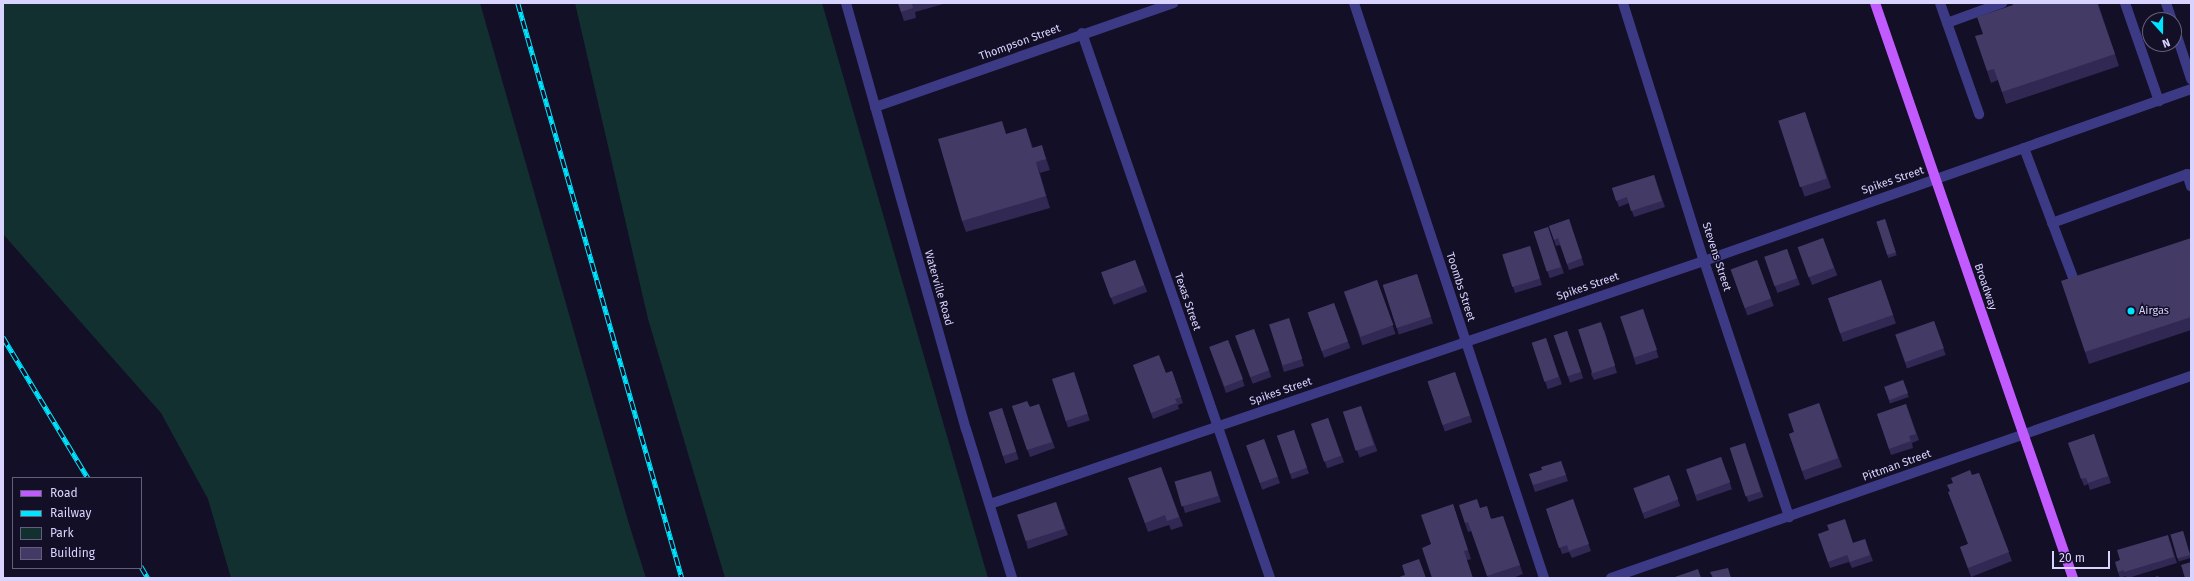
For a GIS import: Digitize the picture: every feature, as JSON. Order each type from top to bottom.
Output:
[{"type":"main road","name":"Broadway","points":[[1875,3],[2074,578]]},
{"type":"street","name":"Waterville Road","points":[[846,3],[966,429],[1012,578]]},
{"type":"street","name":"Thompson Street","points":[[875,107],[1082,33],[1173,3]]},
{"type":"street","name":"Toombs Street","points":[[1354,3],[1544,578]]},
{"type":"street","name":"Stevens Street","points":[[1623,3],[1704,261],[1789,517]]},
{"type":"street","points":[[1940,3],[1978,114]]},
{"type":"street","points":[[1947,23],[2002,3]]},
{"type":"street","points":[[2125,3],[2159,101]]},
{"type":"street","name":"Texas Street","points":[[1082,33],[1270,578]]},
{"type":"street","points":[[2182,52],[2191,79]]},
{"type":"street","name":"Spikes Street","points":[[990,504],[1465,341],[1704,261],[2191,90]]},
{"type":"street","points":[[2024,148],[2073,278]]},
{"type":"street","points":[[2052,223],[2186,174],[2191,186]]},
{"type":"street","name":"Pittman Street","points":[[1611,578],[2191,376]]},
{"type":"green space","points":[[3,3],[480,3],[629,524],[646,578],[231,578],[208,499],[161,413],[3,234]]},
{"type":"green space","points":[[575,3],[822,3],[988,578],[725,578],[648,319]]},
{"type":"building","points":[[898,3],[912,3],[913,8],[901,12]]},
{"type":"building","points":[[2012,3],[2097,3],[2115,54],[2002,92],[1994,69],[1987,71],[1975,36],[1983,34],[1977,17],[2013,5]]},
{"type":"building","points":[[1805,112],[1827,179],[1800,187],[1778,121]]},
{"type":"building","points":[[1002,121],[1006,134],[1026,128],[1032,148],[1042,145],[1046,159],[1036,162],[1046,196],[962,221],[938,139]]},
{"type":"building","points":[[1654,175],[1662,201],[1631,211],[1627,197],[1616,201],[1612,188]]},
{"type":"building","points":[[1569,219],[1582,258],[1567,264],[1558,238],[1554,240],[1549,226]]},
{"type":"building","points":[[1885,219],[1896,252],[1887,255],[1876,222]]},
{"type":"building","points":[[1548,227],[1561,267],[1547,272],[1534,232]]},
{"type":"building","points":[[1823,238],[1834,268],[1809,277],[1798,247]]},
{"type":"building","name":"Airgas","points":[[2191,238],[2191,317],[2085,352],[2061,281]]},
{"type":"building","points":[[1530,246],[1540,279],[1512,287],[1502,254]]},
{"type":"building","points":[[1787,249],[1797,278],[1774,286],[1764,257]]},
{"type":"building","points":[[1135,260],[1144,285],[1110,298],[1101,272]]},
{"type":"building","points":[[1757,260],[1771,299],[1745,308],[1731,270]]},
{"type":"building","points":[[1417,274],[1431,317],[1397,328],[1383,285]]},
{"type":"building","points":[[1377,280],[1393,325],[1361,337],[1344,292]]},
{"type":"building","points":[[1881,280],[1893,315],[1840,333],[1828,298]]},
{"type":"building","points":[[1334,303],[1348,342],[1322,351],[1308,313]]},
{"type":"building","points":[[1643,309],[1657,350],[1634,357],[1620,317]]},
{"type":"building","points":[[1289,318],[1302,359],[1282,365],[1269,324]]},
{"type":"building","points":[[1934,321],[1944,348],[1905,362],[1895,335]]},
{"type":"building","points":[[1601,322],[1615,366],[1592,373],[1578,329]]},
{"type":"building","points":[[1254,329],[1269,370],[1250,377],[1235,336]]},
{"type":"building","points":[[1567,331],[1581,372],[1568,376],[1554,336]]},
{"type":"building","points":[[1546,338],[1559,377],[1544,382],[1532,343]]},
{"type":"building","points":[[1228,340],[1243,379],[1224,386],[1209,347]]},
{"type":"building","points":[[1159,355],[1166,373],[1172,371],[1181,397],[1175,399],[1177,403],[1151,413],[1133,365]]},
{"type":"building","points":[[1074,372],[1088,414],[1066,421],[1052,379]]},
{"type":"building","points":[[1455,372],[1470,415],[1443,425],[1428,381]]},
{"type":"building","points":[[1903,380],[1908,393],[1889,400],[1884,387]]},
{"type":"building","points":[[1027,401],[1030,407],[1039,404],[1052,442],[1027,450],[1012,406]]},
{"type":"building","points":[[1819,403],[1838,458],[1802,471],[1789,434],[1794,432],[1788,414]]},
{"type":"building","points":[[1906,404],[1916,434],[1909,436],[1911,441],[1889,449],[1877,414]]},
{"type":"building","points":[[1361,406],[1374,445],[1356,451],[1343,412]]},
{"type":"building","points":[[1002,408],[1016,452],[1003,456],[989,412]]},
{"type":"building","points":[[1328,418],[1341,456],[1324,462],[1311,424]]},
{"type":"building","points":[[1294,430],[1307,468],[1290,474],[1277,436]]},
{"type":"building","points":[[2094,434],[2108,476],[2088,483],[2086,478],[2081,479],[2068,443]]},
{"type":"building","points":[[1264,439],[1278,477],[1260,483],[1246,445]]},
{"type":"building","points":[[1745,443],[1761,492],[1746,496],[1730,448]]},
{"type":"building","points":[[1721,457],[1730,482],[1695,495],[1686,470]]},
{"type":"building","points":[[1561,461],[1566,475],[1533,485],[1529,474],[1542,470],[1541,467]]},
{"type":"building","points":[[1161,467],[1179,517],[1167,521],[1165,515],[1145,523],[1128,478]]},
{"type":"building","points":[[1970,470],[1972,475],[1979,473],[2009,552],[1968,568],[1960,547],[1968,544],[1948,492],[1950,491],[1947,485],[1953,483],[1951,478]]},
{"type":"building","points":[[1211,471],[1218,496],[1182,506],[1174,481]]},
{"type":"building","points":[[1669,475],[1678,499],[1643,513],[1634,489]]},
{"type":"building","points":[[1477,499],[1480,508],[1487,506],[1491,519],[1503,516],[1520,565],[1487,576],[1468,522],[1465,523],[1459,505]]},
{"type":"building","points":[[1573,499],[1589,544],[1569,551],[1567,545],[1559,548],[1546,509]]},
{"type":"building","points":[[1056,502],[1065,529],[1026,541],[1017,515]]},
{"type":"building","points":[[1453,504],[1468,550],[1464,551],[1473,578],[1432,578],[1422,548],[1431,544],[1421,515]]},
{"type":"building","points":[[1845,519],[1853,543],[1865,539],[1870,555],[1850,562],[1847,555],[1828,562],[1818,534],[1829,530],[1827,525]]},
{"type":"building","points":[[2183,531],[2190,555],[2177,559],[2171,535]]},
{"type":"building","points":[[2168,535],[2174,557],[2124,572],[2124,570],[2118,572],[2115,562],[2120,560],[2117,550]]},
{"type":"building","points":[[1419,559],[1426,578],[1396,578],[1405,575],[1402,565]]},
{"type":"building","points":[[2191,562],[2191,578],[2185,578],[2181,565]]},
{"type":"building","points":[[1728,568],[1731,578],[1713,578],[1710,572]]},
{"type":"building","points":[[1698,569],[1701,578],[1672,578]]},
{"type":"railway","points":[[518,3],[682,578]]},
{"type":"railway","points":[[3,337],[87,477]]},
{"type":"railway","points":[[142,568],[148,578]]},
{"type":"place","name":"Airgas","points":[[2131,311]]}]
